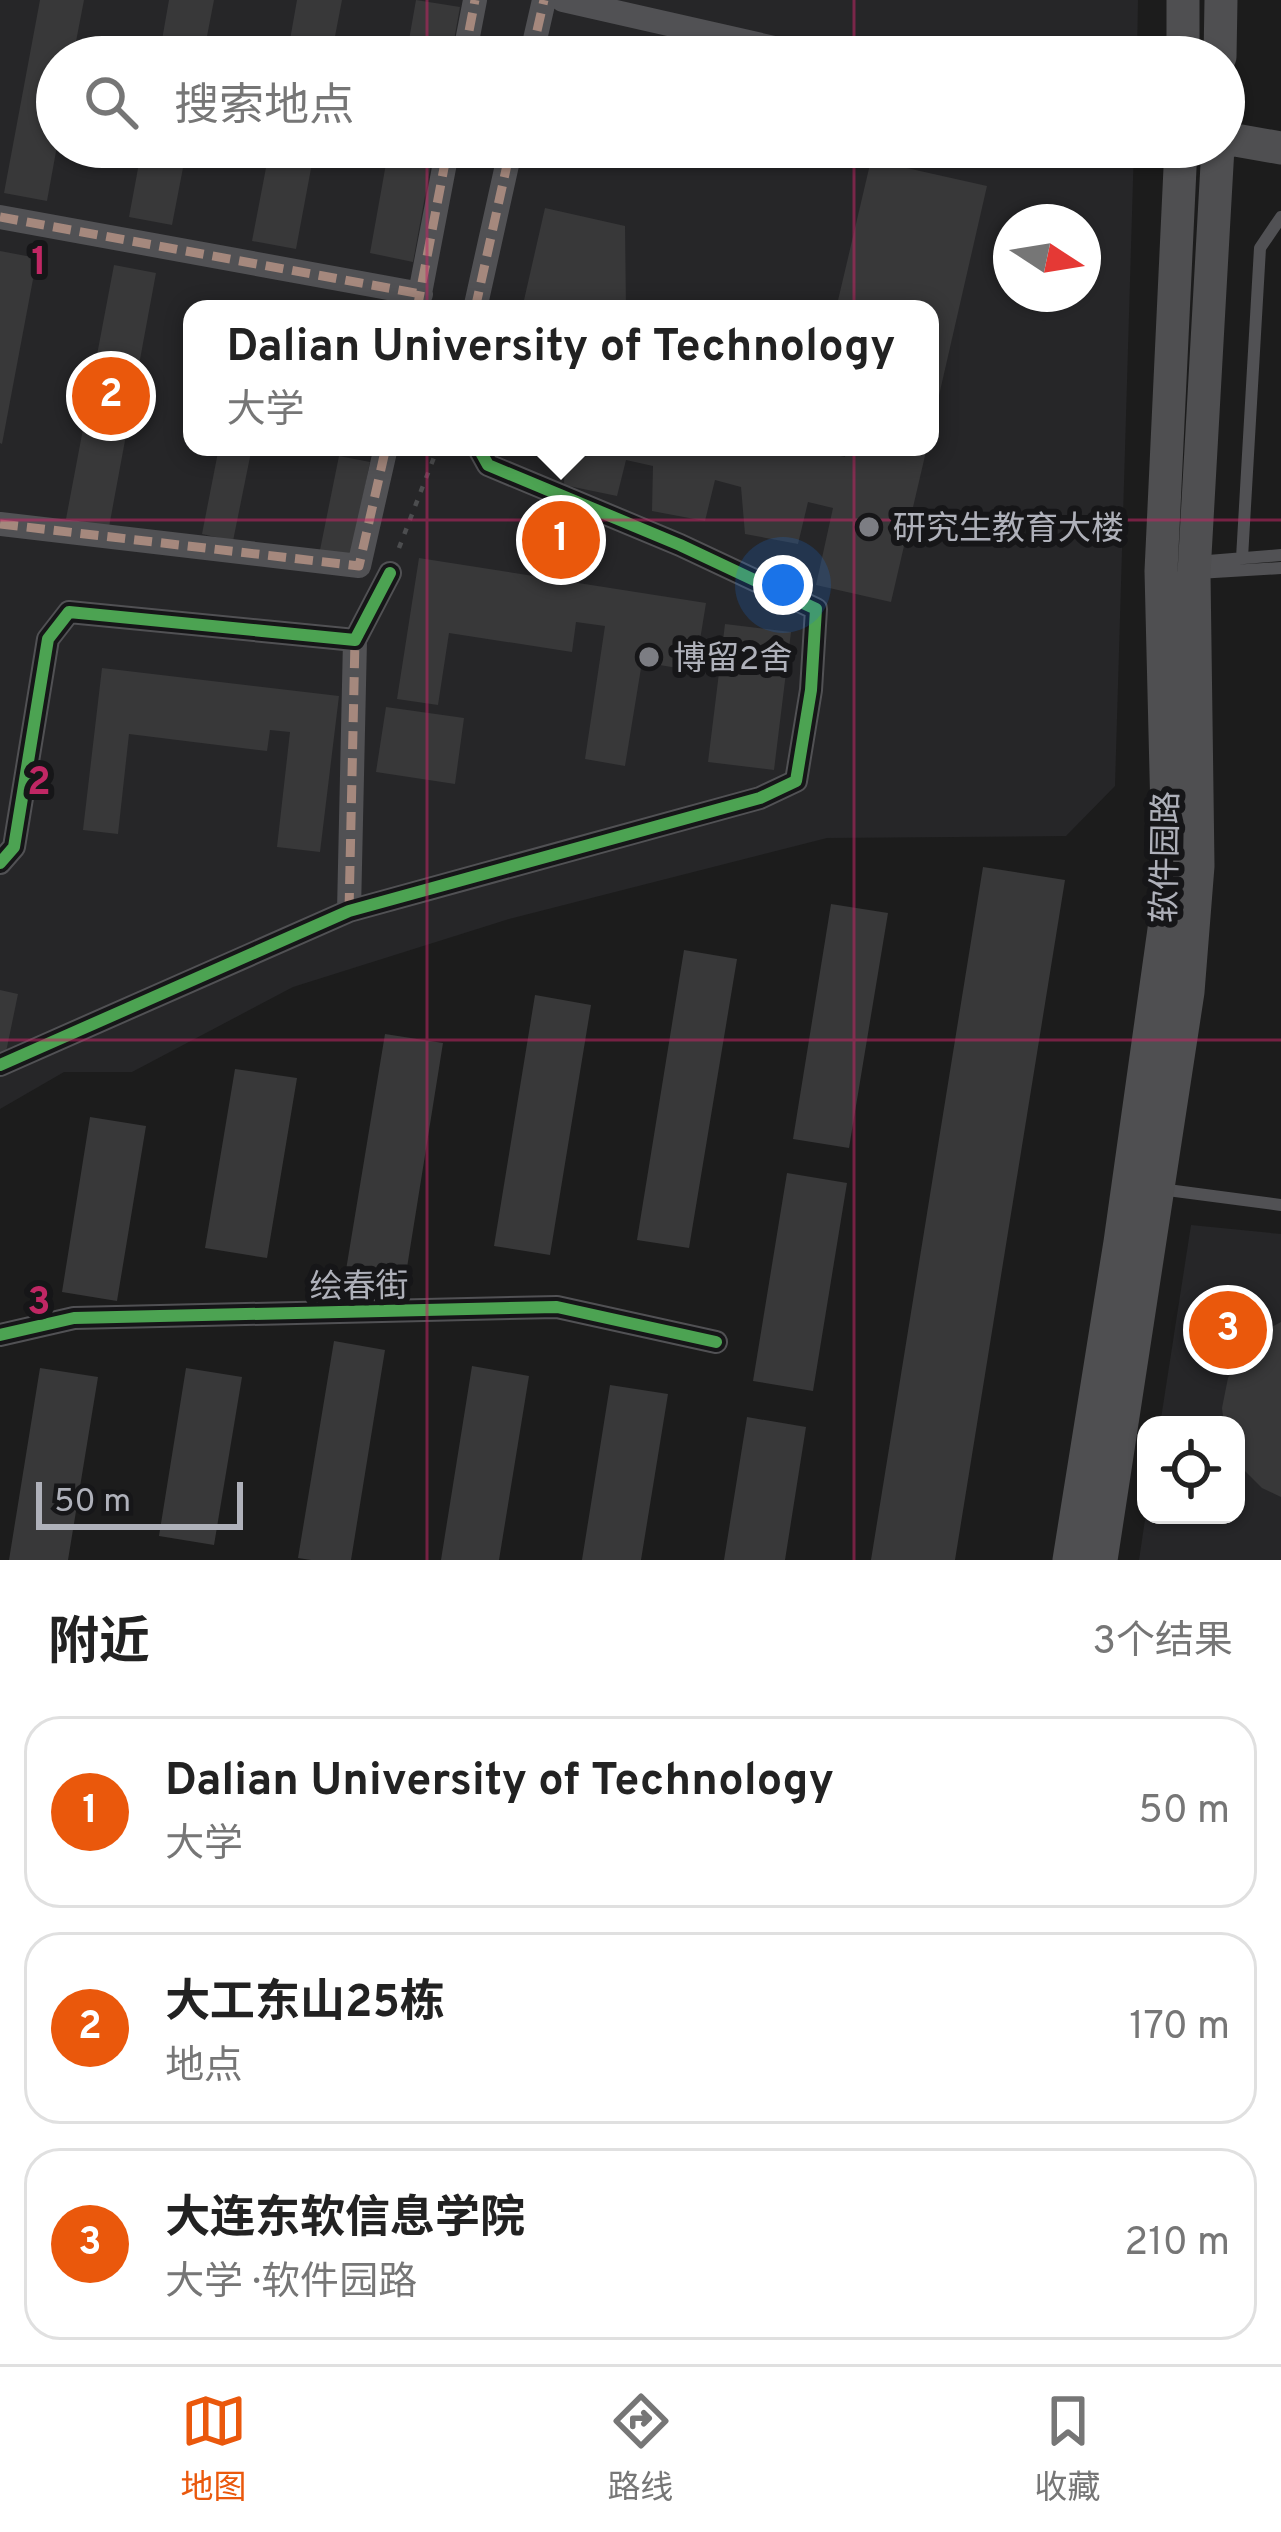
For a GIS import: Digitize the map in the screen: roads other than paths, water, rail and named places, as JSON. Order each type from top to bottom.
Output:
[{"type":"main road","points":[[1183,0],[1183,36]]},
{"type":"main road","points":[[1220,36],[1221,0]]},
{"type":"main road","points":[[1245,142],[1281,148]]},
{"type":"main road","name":"软件园路","points":[[1101,1560],[1188,992],[1198,866],[1183,569],[1181,168]]},
{"type":"main road","name":"软件园路","points":[[1069,1560],[1169,894],[1183,569],[1216,168]]},
{"type":"street","points":[[468,36],[475,0]]},
{"type":"street","points":[[536,36],[544,0]]},
{"type":"street","points":[[563,0],[722,36]]},
{"type":"street","points":[[419,300],[444,168]]},
{"type":"street","points":[[478,300],[507,168]]},
{"type":"street","points":[[0,217],[409,300]]},
{"type":"street","points":[[0,524],[359,566],[384,456]]},
{"type":"street","points":[[0,1065],[350,911],[760,798],[796,781],[811,691],[816,609],[680,544],[488,465],[483,456]]},
{"type":"street","points":[[350,911],[355,640],[389,573]]},
{"type":"street","points":[[0,863],[14,848],[48,639],[69,612],[355,640]]},
{"type":"street","name":"绘春街","points":[[0,1335],[74,1318],[557,1307],[716,1342]]},
{"type":"lane","points":[[1242,558],[1260,248],[1281,217]]},
{"type":"lane","points":[[1183,569],[1281,555]]},
{"type":"lane","points":[[1183,569],[1281,568]]},
{"type":"lane","points":[[1159,1189],[1281,1205]]},
{"type":"place","name":"大工东山25栋","points":[[111,396]]},
{"type":"place","name":"研究生教育大楼","points":[[869,527]]},
{"type":"place","name":"Dalian University of Technology","points":[[561,540]]},
{"type":"place","name":"博留2舍","points":[[649,657]]},
{"type":"place","name":"大连东软信息学院","points":[[1228,1330]]}]
